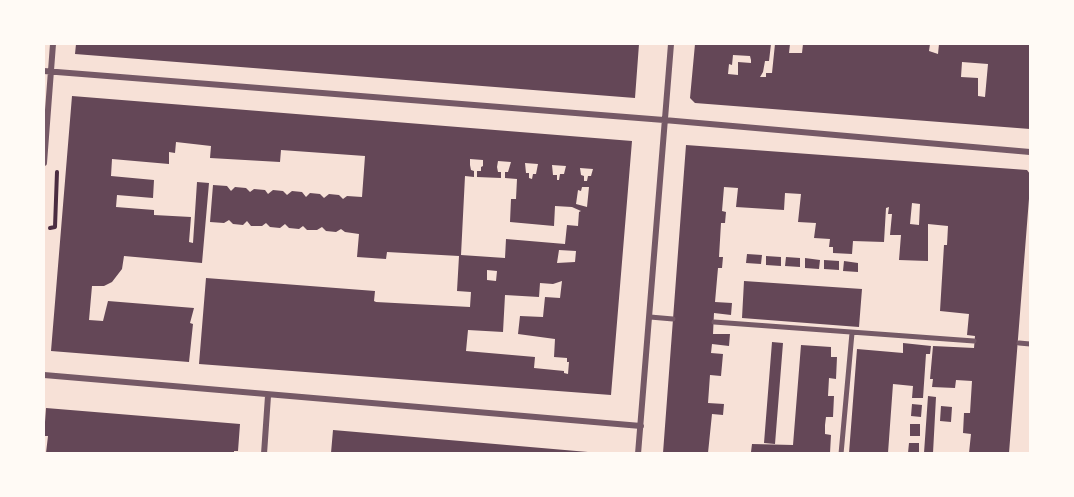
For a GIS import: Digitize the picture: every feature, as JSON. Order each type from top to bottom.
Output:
[{"type":"street","points":[[44,163],[47,71],[53,44]]},
{"type":"street","points":[[638,453],[671,44]]},
{"type":"street","points":[[47,71],[664,120],[1030,152]]},
{"type":"street","points":[[650,317],[673,319]]},
{"type":"street","points":[[714,322],[974,340]]},
{"type":"street","points":[[841,453],[852,333]]},
{"type":"street","points":[[1019,343],[1030,344]]},
{"type":"street","points":[[44,375],[268,396],[641,426]]},
{"type":"street","points":[[264,453],[268,396]]},
{"type":"path","points":[[50,228],[55,227],[57,168]]},
{"type":"building","points":[[76,44],[639,44],[635,98],[75,54]]},
{"type":"building","points":[[695,44],[771,44],[769,61],[765,61],[760,77],[766,77],[766,73],[772,73],[775,44],[790,44],[789,53],[802,53],[803,44],[930,44],[929,51],[938,54],[939,44],[1030,44],[1030,129],[695,103],[690,98]],"holes":[[[733,55],[750,56],[751,63],[738,62],[738,75],[728,74]],[[962,62],[988,64],[985,97],[978,96],[978,78],[961,77]]]},
{"type":"building","points":[[72,96],[632,141],[611,395],[199,364],[206,278],[375,291],[374,301],[376,302],[470,307],[471,292],[457,291],[459,256],[387,252],[386,259],[357,257],[359,234],[345,232],[341,229],[336,232],[326,231],[322,227],[317,230],[307,230],[303,226],[299,229],[289,228],[285,224],[280,228],[270,227],[266,223],[262,226],[251,226],[247,221],[243,225],[233,224],[229,220],[224,223],[210,222],[213,185],[227,186],[231,191],[235,187],[246,188],[250,192],[254,189],[265,190],[268,194],[273,190],[283,191],[287,195],[292,191],[302,192],[306,197],[310,193],[320,194],[324,198],[329,194],[339,195],[343,199],[347,196],[362,197],[365,156],[281,150],[280,162],[210,158],[211,146],[176,142],[175,153],[169,152],[169,164],[112,159],[111,176],[154,180],[153,198],[117,195],[116,207],[154,210],[154,215],[191,217],[189,242],[193,243],[197,182],[209,183],[202,263],[124,256],[122,269],[112,282],[104,286],[92,286],[89,320],[103,321],[108,301],[194,308],[190,323],[193,324],[189,362],[51,351]],"holes":[[[470,159],[483,160],[483,166],[481,171],[477,171],[477,177],[501,178],[501,172],[498,172],[497,167],[498,161],[511,162],[508,172],[505,172],[505,178],[517,179],[516,199],[511,199],[510,222],[554,226],[555,206],[572,207],[581,211],[578,226],[567,225],[565,244],[506,239],[505,258],[461,255],[465,176],[474,177],[474,171],[471,170]],[[525,163],[538,164],[536,174],[533,174],[532,179],[529,178],[529,173],[526,173]],[[552,165],[566,166],[559,180],[557,180],[557,175],[553,175]],[[580,168],[593,169],[587,181],[584,181],[584,176],[581,175]],[[582,187],[589,187],[587,207],[576,204],[578,190],[581,191]],[[559,250],[576,251],[575,262],[557,263]],[[487,270],[497,271],[496,281],[487,280]],[[562,281],[560,298],[545,297],[543,317],[520,316],[518,334],[555,339],[554,357],[567,358],[568,374],[564,371],[534,368],[535,357],[466,351],[468,330],[503,332],[505,295],[539,297],[540,283],[553,284]]]},
{"type":"building","points":[[686,145],[1027,170],[1030,174],[1030,186],[1009,453],[969,453],[971,434],[963,433],[964,413],[970,413],[972,381],[956,380],[955,388],[932,387],[933,379],[930,379],[933,346],[974,348],[975,336],[967,335],[969,314],[940,311],[944,245],[947,245],[948,226],[928,224],[928,261],[899,260],[901,235],[890,235],[892,214],[888,214],[889,207],[886,208],[884,242],[853,241],[852,254],[833,253],[833,247],[829,247],[830,239],[814,238],[816,223],[798,222],[801,194],[785,193],[784,210],[736,207],[738,188],[724,187],[722,211],[726,212],[725,223],[721,223],[719,257],[723,257],[722,268],[718,268],[715,302],[732,303],[731,315],[714,313],[713,334],[730,334],[729,346],[712,344],[711,353],[723,354],[721,376],[710,375],[708,403],[724,404],[723,415],[712,414],[708,453],[663,453]],"holes":[[[912,203],[920,204],[919,225],[910,224]]]},
{"type":"building","points":[[747,254],[762,255],[761,264],[746,263]]},
{"type":"building","points":[[766,256],[781,257],[781,266],[766,265]]},
{"type":"building","points":[[786,257],[800,258],[800,267],[785,266]]},
{"type":"building","points":[[805,258],[820,260],[819,269],[805,268]]},
{"type":"building","points":[[824,260],[839,261],[839,270],[824,269]]},
{"type":"building","points":[[844,261],[858,263],[858,272],[843,271]]},
{"type":"building","points":[[744,281],[862,289],[859,327],[742,318]]},
{"type":"building","points":[[772,342],[783,343],[775,444],[764,443]]},
{"type":"building","points":[[903,343],[931,346],[930,354],[926,354],[923,398],[912,398],[913,386],[893,384],[888,453],[849,453],[857,349],[903,353]]},
{"type":"building","points":[[801,345],[831,347],[831,357],[837,357],[836,379],[829,378],[828,396],[834,396],[833,417],[826,417],[825,425],[825,434],[831,435],[830,453],[751,452],[752,444],[793,445]]},
{"type":"building","points":[[928,396],[936,397],[933,453],[924,453]]},
{"type":"building","points":[[912,404],[922,405],[921,417],[911,416]]},
{"type":"building","points":[[941,406],[952,407],[951,422],[940,421]]},
{"type":"building","points":[[46,408],[240,424],[238,451],[234,453],[46,453],[48,436],[44,436]]},
{"type":"building","points":[[910,424],[920,424],[920,436],[910,436]]},
{"type":"building","points":[[333,430],[588,452],[588,453],[331,453]]},
{"type":"building","points":[[909,443],[919,443],[919,453],[908,453]]}]
